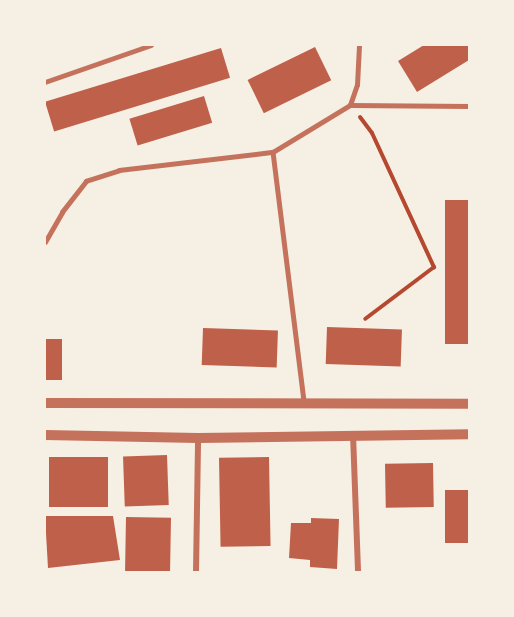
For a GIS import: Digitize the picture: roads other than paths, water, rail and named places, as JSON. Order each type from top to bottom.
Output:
[{"type":"street","points":[[45,403],[469,404]]},
{"type":"street","points":[[353,433],[358,572]]},
{"type":"street","points":[[45,435],[198,438],[353,433],[469,434]]},
{"type":"street","points":[[196,572],[198,438]]},
{"type":"lane","points":[[45,82],[151,45]]},
{"type":"lane","points":[[350,105],[357,85],[359,45]]},
{"type":"lane","points":[[45,242],[86,181],[118,170],[273,152],[350,105],[469,106]]},
{"type":"lane","points":[[273,152],[304,402]]}]
